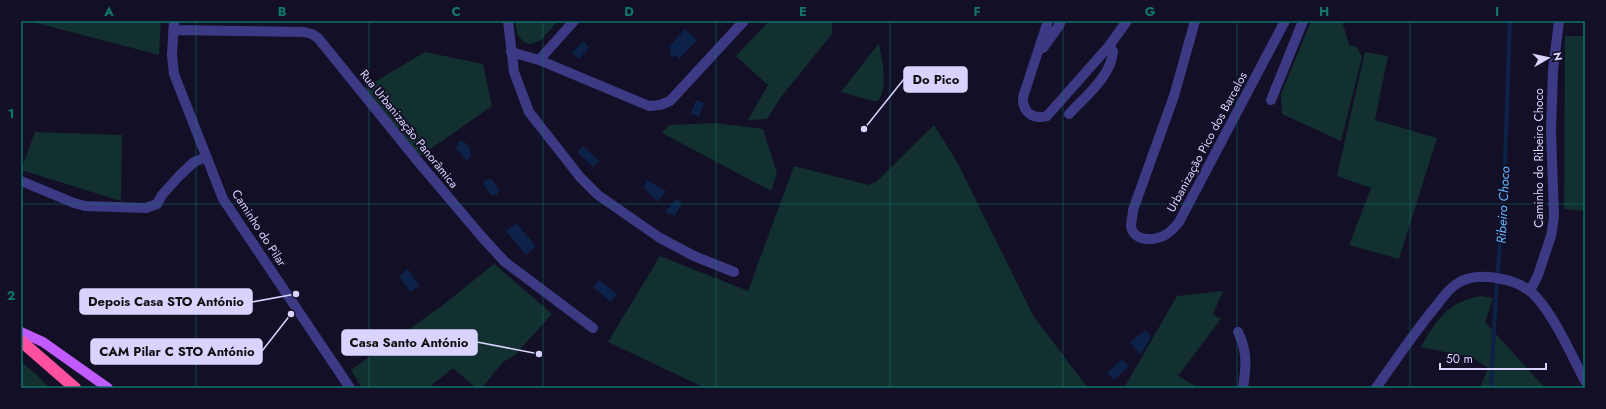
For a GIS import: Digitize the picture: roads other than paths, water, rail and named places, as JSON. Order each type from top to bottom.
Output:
[{"type":"highway","points":[[21,341],[76,388]]},
{"type":"main road","points":[[21,332],[43,342],[108,388]]},
{"type":"street","points":[[508,21],[514,72],[529,112],[580,177],[598,195],[660,238],[694,256],[734,272]]},
{"type":"street","points":[[539,60],[574,21]]},
{"type":"street","points":[[511,52],[539,60],[649,106],[660,105],[670,101],[744,21]]},
{"type":"street","points":[[1048,21],[1023,97],[1023,102],[1027,112],[1034,117],[1041,118],[1047,116],[1109,46],[1127,21]]},
{"type":"street","points":[[1037,56],[1061,21]]},
{"type":"street","name":"Urbanização Pico dos Barcelos","points":[[1195,21],[1174,96],[1133,210],[1131,226],[1134,235],[1140,238],[1150,240],[1164,236],[1173,230],[1180,222],[1285,21]]},
{"type":"street","points":[[1271,100],[1303,21]]},
{"type":"street","name":"Caminho do Ribeiro Choco","points":[[1530,291],[1538,275],[1551,236],[1554,217],[1551,131],[1553,70],[1559,21]]},
{"type":"street","name":"Caminho do Pilar","points":[[173,26],[172,55],[174,74],[223,199],[350,388]]},
{"type":"street","name":"Rua Urbanização Panorâmica","points":[[173,26],[304,32],[312,34],[318,38],[416,159],[505,262],[593,328]]},
{"type":"street","points":[[1069,114],[1108,71],[1114,51],[1109,46]]},
{"type":"street","points":[[21,180],[74,203],[85,206],[146,208],[157,204],[162,195],[180,175],[194,162],[206,157]]},
{"type":"street","points":[[1376,388],[1427,317],[1452,287],[1468,279],[1489,276],[1512,281],[1530,291],[1545,307],[1585,381]]},
{"type":"street","points":[[1238,332],[1244,344],[1245,356],[1243,388]]},
{"type":"water","points":[[685,29],[697,40],[679,59],[677,56],[670,56],[671,51],[668,48]]},
{"type":"water","points":[[583,41],[589,47],[579,59],[572,53]]},
{"type":"water","points":[[696,100],[704,103],[699,117],[691,113]]},
{"type":"water","points":[[462,141],[470,150],[471,154],[467,160],[463,158],[462,154],[456,149],[458,142]]},
{"type":"water","points":[[583,146],[599,161],[593,167],[577,152]]},
{"type":"water","points":[[487,179],[492,180],[499,189],[497,195],[491,195],[484,185],[484,181]]},
{"type":"water","points":[[647,180],[666,191],[658,202],[643,187]]},
{"type":"water","points":[[676,199],[682,202],[675,216],[665,212]]},
{"type":"water","points":[[516,223],[536,246],[526,255],[506,231]]},
{"type":"water","points":[[408,269],[419,286],[410,292],[399,276]]},
{"type":"water","points":[[599,280],[617,294],[611,302],[593,287]]},
{"type":"water","points":[[1146,330],[1151,337],[1140,355],[1130,342]]},
{"type":"water","points":[[1122,359],[1129,366],[1114,380],[1107,373]]},
{"type":"waterway","name":"Ribeiro Choco","points":[[1491,388],[1504,188],[1510,21]]},
{"type":"place","name":"Do Pico","points":[[864,129]]},
{"type":"place","name":"Depois Casa STO António","points":[[296,294]]},
{"type":"place","name":"CAM Pilar C STO António","points":[[291,314]]},
{"type":"place","name":"Casa Santo António","points":[[539,354]]}]
